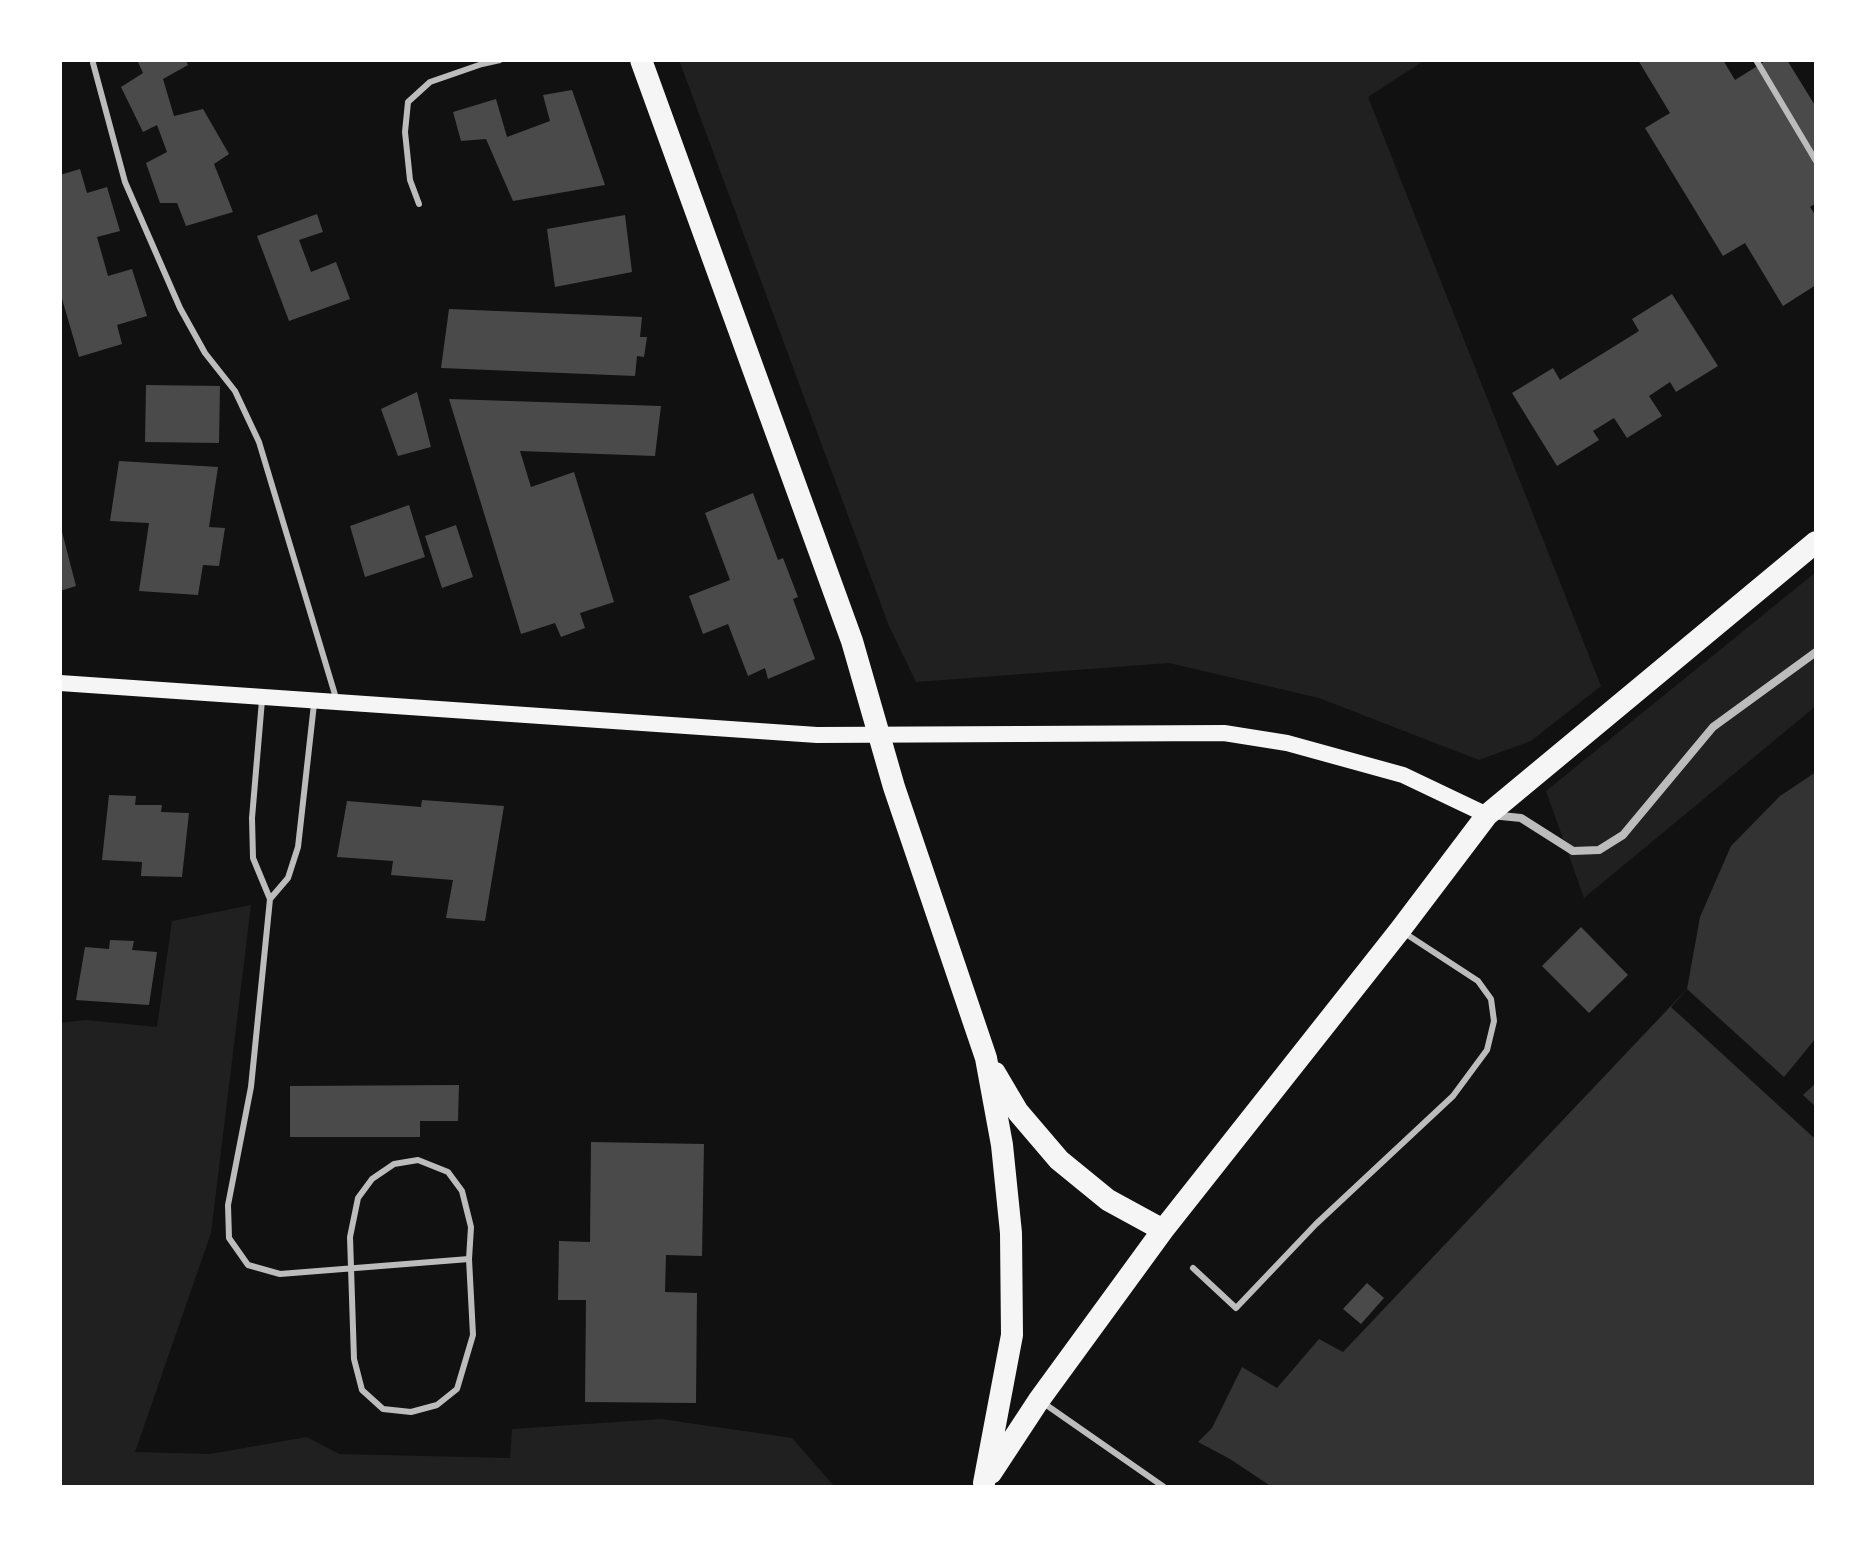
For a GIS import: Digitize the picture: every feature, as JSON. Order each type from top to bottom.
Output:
[{"type":"highway","points":[[641,60],[852,641],[879,737],[986,1058],[1002,1145],[1008,1204],[1012,1335],[983,1485]]},
{"type":"highway","points":[[983,1485],[1039,1400],[1163,1230],[1487,815],[1816,542]]},
{"type":"highway","points":[[986,1058],[1018,1112],[1059,1160],[1108,1200],[1163,1230]]},
{"type":"main road","points":[[60,683],[817,735],[1224,733],[1287,743],[1403,775],[1487,815]]},
{"type":"street","points":[[1487,815],[1521,818],[1573,851],[1599,850],[1623,835],[1713,727],[1816,652]]},
{"type":"lane","points":[[419,204],[410,180],[405,132],[408,102],[430,82],[500,60]]},
{"type":"lane","points":[[1756,60],[1816,161]]},
{"type":"lane","points":[[93,63],[131,196],[180,308],[205,353],[235,391],[259,442],[337,702]]},
{"type":"lane","points":[[263,697],[252,818],[253,858],[270,899],[251,1087],[228,1205],[229,1238],[248,1265],[280,1274],[469,1259]]},
{"type":"lane","points":[[270,899],[288,878],[298,847],[315,700]]},
{"type":"lane","points":[[1193,1268],[1236,1308],[1316,1224],[1453,1096],[1487,1050],[1494,1021],[1491,999],[1478,981],[1400,930]]},
{"type":"lane","points":[[418,1160],[448,1172],[462,1191],[471,1227],[469,1259],[473,1335],[457,1389],[437,1405],[411,1412],[383,1409],[362,1390],[354,1359],[350,1237],[358,1198],[372,1179],[394,1164],[418,1160]]},
{"type":"lane","points":[[1039,1400],[1164,1487]]},
{"type":"shaded area","points":[[679,60],[1425,60],[1368,97],[1601,686],[1531,741],[1479,760],[1319,698],[1169,663],[916,682],[889,626]]},
{"type":"shaded area","points":[[1816,572],[1816,706],[1584,898],[1546,791]]},
{"type":"shaded area","points":[[1816,772],[1816,1487],[1272,1487],[1198,1442],[1212,1428],[1242,1367],[1277,1388],[1319,1339],[1343,1352],[1687,989],[1700,917],[1731,846],[1780,796]]},
{"type":"shaded area","points":[[251,905],[211,1233],[135,1452],[210,1454],[307,1437],[339,1454],[510,1458],[512,1429],[661,1419],[792,1438],[835,1487],[60,1487],[60,1023],[86,1020],[157,1027],[172,921]]},
{"type":"pier","points":[[1687,989],[1784,1077],[1816,1038],[1816,1083],[1803,1095],[1816,1107],[1816,1134],[1813,1137],[1671,1007]]},
{"type":"building","points":[[137,60],[186,60],[188,65],[163,79],[174,116],[203,109],[229,154],[214,164],[233,212],[186,226],[177,203],[160,203],[146,163],[167,152],[157,125],[143,132],[121,87],[143,73]]},
{"type":"building","points":[[1638,60],[1723,60],[1735,80],[1767,60],[1787,60],[1816,107],[1816,203],[1810,207],[1816,216],[1816,285],[1783,306],[1745,243],[1723,256],[1645,128],[1670,113]]},
{"type":"building","points":[[572,90],[605,185],[513,201],[486,139],[461,141],[453,112],[496,99],[507,137],[550,121],[543,95]]},
{"type":"building","points":[[80,169],[87,193],[107,187],[120,231],[97,237],[108,276],[132,269],[147,316],[117,325],[122,344],[79,357],[60,292],[60,175]]},
{"type":"building","points":[[317,214],[323,232],[299,240],[311,272],[336,262],[350,299],[289,321],[257,236]]},
{"type":"building","points":[[625,215],[632,272],[555,287],[547,229]]},
{"type":"building","points":[[1672,294],[1718,366],[1676,392],[1670,382],[1649,396],[1662,416],[1627,438],[1614,418],[1593,431],[1599,440],[1557,466],[1512,393],[1553,368],[1560,380],[1639,331],[1632,319]]},
{"type":"building","points":[[449,309],[642,317],[640,337],[647,337],[644,357],[637,356],[635,376],[441,368]]},
{"type":"building","points":[[146,385],[220,386],[219,443],[145,442]]},
{"type":"building","points":[[417,392],[431,447],[398,456],[381,409]]},
{"type":"building","points":[[449,399],[661,406],[655,456],[520,451],[531,487],[574,472],[614,602],[580,613],[585,628],[561,637],[555,623],[521,634]]},
{"type":"building","points":[[119,461],[218,467],[209,527],[225,528],[219,566],[203,565],[198,595],[139,591],[149,523],[110,521]]},
{"type":"building","points":[[753,493],[778,560],[783,558],[798,597],[793,599],[815,659],[768,679],[765,668],[748,676],[728,624],[703,634],[689,596],[730,580],[705,513]]},
{"type":"building","points":[[409,505],[425,557],[365,577],[350,526]]},
{"type":"building","points":[[60,524],[76,586],[60,591]]},
{"type":"building","points":[[456,525],[473,577],[442,588],[425,536]]},
{"type":"building","points":[[109,795],[136,796],[135,805],[162,805],[161,812],[189,813],[182,877],[141,876],[142,862],[102,860]]},
{"type":"building","points":[[422,800],[504,806],[485,921],[446,918],[453,880],[391,875],[393,861],[337,857],[347,801],[421,807]]},
{"type":"building","points":[[1581,927],[1628,975],[1589,1013],[1542,966]]},
{"type":"building","points":[[110,940],[134,941],[132,950],[157,952],[149,1005],[76,1000],[85,947],[109,949]]},
{"type":"building","points":[[459,1085],[458,1121],[420,1121],[420,1137],[290,1137],[290,1086]]},
{"type":"building","points":[[591,1142],[704,1144],[702,1256],[666,1255],[665,1292],[697,1293],[696,1403],[585,1402],[586,1300],[558,1300],[559,1241],[590,1242]]},
{"type":"building","points":[[1367,1283],[1384,1298],[1361,1324],[1343,1309]]}]
